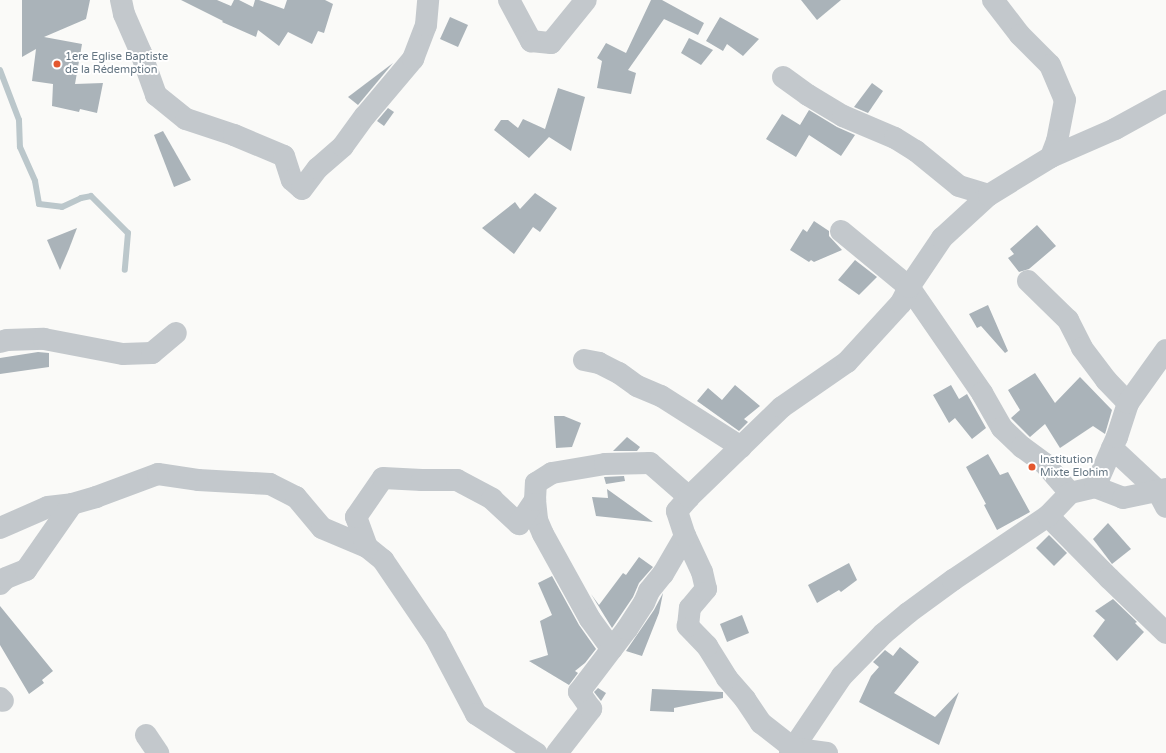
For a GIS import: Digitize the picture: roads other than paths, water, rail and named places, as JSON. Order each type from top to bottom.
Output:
[{"type":"street","points":[[121,0],[124,14],[141,53],[156,95],[186,119],[234,135],[284,156],[292,180],[302,189],[318,168],[343,146],[365,116],[413,59],[426,25],[428,0]]},
{"type":"street","points":[[509,0],[531,41],[552,43],[586,0]]},
{"type":"street","points":[[993,0],[1020,35],[1050,65],[1065,100],[1057,141],[1051,158]]},
{"type":"street","points":[[783,77],[808,95],[843,116],[895,138],[916,150],[959,186],[989,195]]},
{"type":"street","points":[[827,753],[791,751],[761,723],[745,699],[727,678],[707,646],[688,626],[690,608],[706,589],[702,572],[685,536],[677,510],[782,407],[847,362],[901,303],[909,287],[942,238],[989,195],[1051,158],[1115,130],[1166,101]]},
{"type":"street","points":[[841,231],[909,287],[982,392],[1002,428],[1022,447],[1045,464],[1070,492]]},
{"type":"street","points":[[1028,281],[1068,320],[1082,348],[1106,380],[1128,403]]},
{"type":"street","points":[[0,342],[7,340],[44,339],[123,354],[152,353],[176,333]]},
{"type":"street","points":[[1095,487],[1112,448],[1128,403],[1166,350]]},
{"type":"street","points":[[584,360],[599,362],[619,373],[637,386],[661,396],[741,447]]},
{"type":"street","points":[[1112,448],[1163,495]]},
{"type":"street","points":[[612,650],[590,619],[543,534],[538,520],[535,500],[536,483],[552,473],[605,464],[650,463],[689,497]]},
{"type":"street","points":[[0,528],[48,507],[72,504],[96,497],[158,474],[198,480],[270,484],[296,498],[322,528],[367,547],[383,560],[436,638],[476,714],[536,753]]},
{"type":"street","points":[[367,547],[356,517],[383,478],[456,480],[492,499],[519,524],[535,500]]},
{"type":"street","points":[[791,751],[842,676],[883,634],[953,580],[1048,516],[1070,492],[1095,487],[1122,498],[1163,495]]},
{"type":"street","points":[[0,584],[6,578],[26,570],[72,504]]},
{"type":"street","points":[[1048,516],[1166,633]]},
{"type":"street","points":[[556,753],[591,709],[579,692],[627,629],[644,603],[649,590],[663,574],[685,536]]},
{"type":"street","points":[[146,735],[158,753]]},
{"type":"waterway","points":[[0,70],[19,120],[20,147],[35,181],[39,204],[62,207],[81,198],[91,196],[128,233],[125,270]]},
{"type":"place","name":"1ere Eglise Baptiste de la Rédemption","points":[[57,64]]},
{"type":"place","name":"Institution Mixte Elohim","points":[[1032,467]]}]
